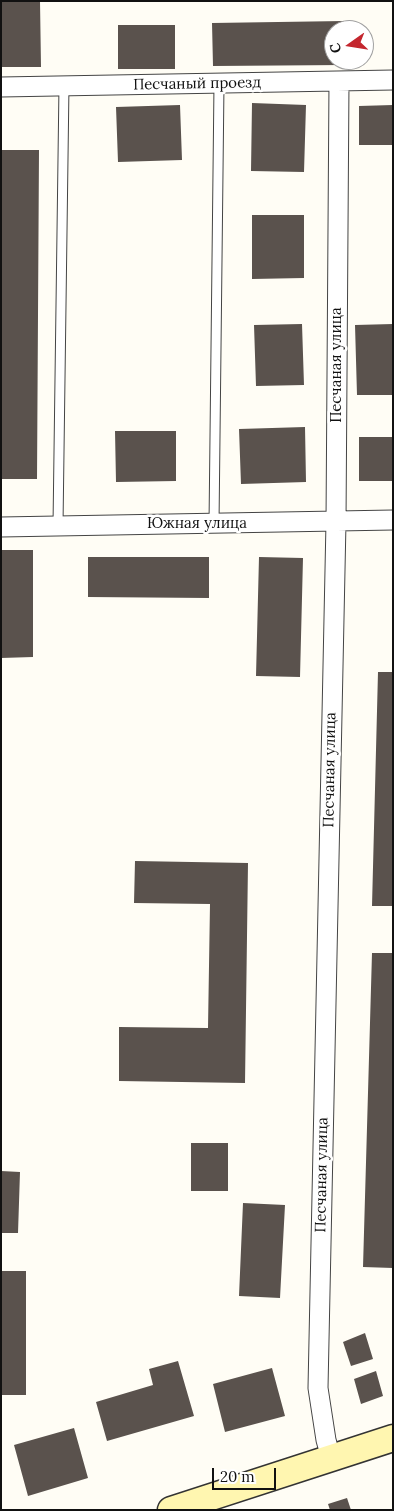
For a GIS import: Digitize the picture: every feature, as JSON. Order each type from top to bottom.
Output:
[{"type":"main road","points":[[171,1510],[393,1438]]},
{"type":"street","name":"Песчаный проезд","points":[[1,87],[393,80]]},
{"type":"street","name":"Песчаная улица","points":[[331,1458],[326,1440],[318,1388],[336,522],[339,81]]},
{"type":"street","name":"Южная улица","points":[[1,527],[58,524],[214,524],[393,520]]},
{"type":"lane","points":[[214,524],[219,84]]},
{"type":"lane","points":[[58,524],[64,85]]},
{"type":"building","points":[[1,1],[40,1],[41,67],[1,67]]},
{"type":"building","points":[[324,21],[324,65],[213,66],[212,23]]},
{"type":"building","points":[[118,25],[175,25],[175,69],[118,69]]},
{"type":"building","points":[[252,103],[306,105],[304,172],[251,171]]},
{"type":"building","points":[[180,105],[182,160],[118,162],[116,107]]},
{"type":"building","points":[[393,105],[393,145],[359,145],[359,106]]},
{"type":"building","points":[[1,150],[39,150],[37,479],[1,479]]},
{"type":"building","points":[[252,215],[304,215],[304,278],[252,279]]},
{"type":"building","points":[[302,324],[304,385],[256,386],[254,325]]},
{"type":"building","points":[[393,324],[393,395],[357,395],[355,325]]},
{"type":"building","points":[[305,427],[306,482],[241,484],[239,429]]},
{"type":"building","points":[[115,431],[176,431],[176,481],[116,482]]},
{"type":"building","points":[[359,437],[393,437],[393,481],[359,481]]},
{"type":"building","points":[[1,550],[33,550],[33,657],[1,658]]},
{"type":"building","points":[[88,557],[209,557],[209,598],[88,597]]},
{"type":"building","points":[[259,557],[303,558],[300,677],[256,676]]},
{"type":"building","points":[[378,672],[393,672],[393,906],[372,906]]},
{"type":"building","points":[[135,861],[248,863],[245,1083],[119,1081],[119,1027],[208,1028],[210,904],[134,903]]},
{"type":"building","points":[[372,953],[393,953],[393,1268],[363,1267]]},
{"type":"building","points":[[191,1143],[228,1143],[228,1191],[191,1191]]},
{"type":"building","points":[[1,1171],[20,1172],[18,1233],[1,1233]]},
{"type":"building","points":[[243,1203],[285,1205],[280,1298],[239,1296]]},
{"type":"building","points":[[1,1271],[26,1271],[26,1395],[1,1395]]},
{"type":"building","points":[[365,1333],[373,1359],[351,1366],[343,1342]]},
{"type":"building","points":[[178,1361],[194,1416],[107,1441],[96,1402],[153,1385],[149,1369]]},
{"type":"building","points":[[272,1368],[285,1416],[225,1432],[213,1384]]},
{"type":"building","points":[[376,1371],[383,1396],[361,1404],[354,1379]]},
{"type":"building","points":[[74,1428],[88,1478],[28,1496],[14,1445]]},
{"type":"building","points":[[347,1498],[351,1510],[330,1510],[328,1504]]}]
